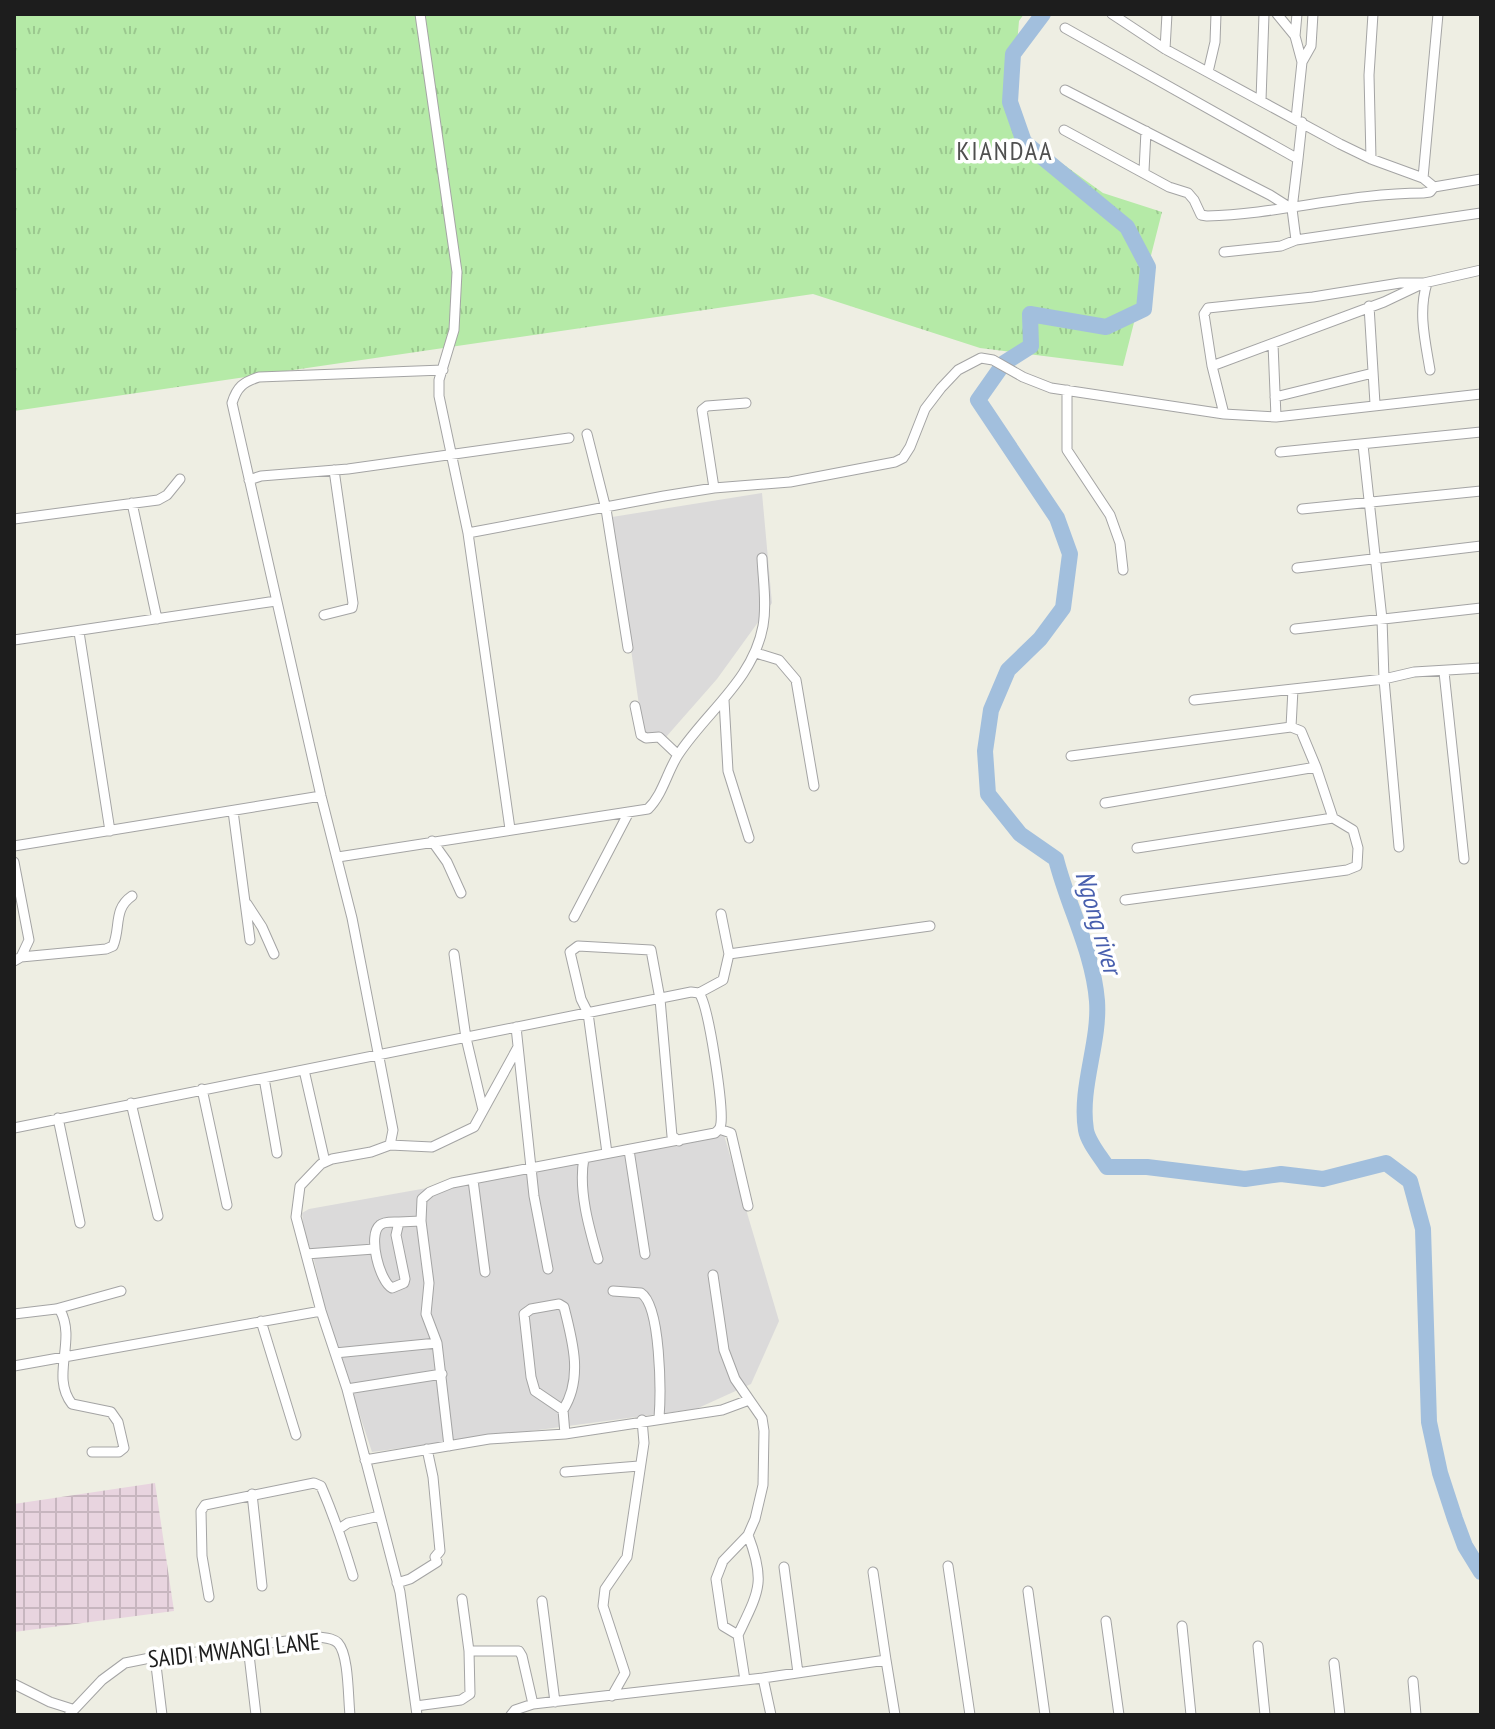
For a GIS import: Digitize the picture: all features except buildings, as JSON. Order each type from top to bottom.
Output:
[{"type":"street","points":[[420,14],[457,272],[456,314],[438,387],[468,533],[510,829]]},
{"type":"street","points":[[1112,14],[1165,49],[1371,159],[1423,178],[1434,187]]},
{"type":"street","points":[[1165,49],[1167,14]]},
{"type":"street","points":[[1208,72],[1215,42],[1216,14]]},
{"type":"street","points":[[1261,100],[1264,14]]},
{"type":"street","points":[[1277,14],[1295,36]]},
{"type":"street","points":[[1296,240],[1292,209],[1298,159],[1302,62],[1295,36],[1297,14]]},
{"type":"street","points":[[1302,62],[1311,46],[1313,14]]},
{"type":"street","points":[[1371,159],[1369,75],[1373,14]]},
{"type":"street","points":[[1423,178],[1438,14]]},
{"type":"street","points":[[1065,28],[1298,159]]},
{"type":"street","points":[[1065,90],[1292,209]]},
{"type":"street","points":[[1064,130],[1169,187],[1192,196],[1201,215],[1244,215],[1375,195],[1423,193],[1430,192],[1434,187],[1481,179]]},
{"type":"street","points":[[1144,171],[1146,131]]},
{"type":"street","points":[[1224,252],[1281,246],[1296,240],[1481,213]]},
{"type":"street","points":[[1224,414],[1204,314],[1210,307],[1276,302],[1400,283],[1426,283],[1481,270]]},
{"type":"street","points":[[1212,366],[1403,295],[1426,283]]},
{"type":"street","points":[[1426,283],[1422,298],[1422,328],[1430,370]]},
{"type":"street","points":[[1369,306],[1375,404]]},
{"type":"street","points":[[1273,344],[1276,417]]},
{"type":"street","points":[[468,533],[714,488],[790,482],[895,462],[903,458],[910,447],[925,409],[941,388],[958,370],[981,358],[993,360],[1051,388],[1224,414],[1276,417],[1481,394]]},
{"type":"street","points":[[390,1145],[393,1130],[338,857],[321,796],[232,403],[236,389],[259,377],[443,370]]},
{"type":"street","points":[[1275,397],[1373,373]]},
{"type":"street","points":[[1067,390],[1067,450],[1110,515],[1120,543],[1123,570]]},
{"type":"street","points":[[714,488],[702,410],[707,406],[746,403]]},
{"type":"street","points":[[1280,452],[1481,432]]},
{"type":"street","points":[[587,434],[606,509],[628,648]]},
{"type":"street","points":[[249,480],[261,476],[334,470],[569,438]]},
{"type":"street","points":[[1363,445],[1377,558],[1399,847]]},
{"type":"street","points":[[324,615],[347,611],[353,603],[334,470]]},
{"type":"street","points":[[14,519],[158,500],[167,495],[180,479]]},
{"type":"street","points":[[1302,509],[1481,491]]},
{"type":"street","points":[[132,503],[157,619]]},
{"type":"street","points":[[1297,568],[1481,546]]},
{"type":"street","points":[[338,857],[648,809],[678,755],[724,700],[756,653],[763,624],[762,558]]},
{"type":"street","points":[[14,640],[276,601]]},
{"type":"street","points":[[1295,629],[1481,608]]},
{"type":"street","points":[[79,632],[110,831]]},
{"type":"street","points":[[756,653],[779,660],[796,680],[814,786]]},
{"type":"street","points":[[1194,700],[1384,679],[1414,672],[1481,668]]},
{"type":"street","points":[[1444,672],[1464,859]]},
{"type":"street","points":[[1291,727],[1293,689]]},
{"type":"street","points":[[724,700],[728,771],[749,838]]},
{"type":"street","points":[[635,706],[642,736],[659,737],[678,755]]},
{"type":"street","points":[[1071,756],[1226,738],[1291,727],[1301,731],[1333,818]]},
{"type":"street","points":[[1105,803],[1316,767]]},
{"type":"street","points":[[14,846],[321,796]]},
{"type":"street","points":[[233,811],[250,940]]},
{"type":"street","points":[[574,917],[629,812]]},
{"type":"street","points":[[1125,900],[1353,869],[1359,859],[1353,830],[1333,818],[1137,848]]},
{"type":"street","points":[[432,841],[447,862],[461,893]]},
{"type":"street","points":[[14,862],[29,940],[18,959]]},
{"type":"street","points":[[18,959],[113,946],[118,912],[132,896]]},
{"type":"street","points":[[245,902],[262,927],[274,954]]},
{"type":"street","points":[[14,1127],[699,993],[723,980],[729,954],[721,914]]},
{"type":"street","points":[[729,954],[930,926]]},
{"type":"street","points":[[607,1153],[588,1013],[581,999],[570,952],[578,946],[651,950],[660,999],[672,1136],[679,1141]]},
{"type":"street","points":[[454,954],[466,1038],[483,1110]]},
{"type":"street","points":[[449,1446],[437,1343],[426,1314],[429,1283],[421,1221],[422,1199],[425,1194],[452,1183],[715,1133],[721,1122],[716,1075],[705,1007],[699,993]]},
{"type":"street","points":[[516,1027],[534,1196],[548,1269]]},
{"type":"street","points":[[462,1599],[471,1690],[461,1700],[416,1710],[397,1583],[347,1389],[321,1311],[296,1217],[296,1205],[300,1186],[325,1162],[390,1145],[432,1147],[474,1127],[519,1046]]},
{"type":"street","points":[[304,1070],[325,1162]]},
{"type":"street","points":[[264,1078],[277,1153]]},
{"type":"street","points":[[202,1089],[227,1205]]},
{"type":"street","points":[[131,1103],[158,1216]]},
{"type":"street","points":[[58,1118],[80,1223]]},
{"type":"street","points":[[719,1129],[731,1133],[748,1206]]},
{"type":"street","points":[[629,1150],[645,1254]]},
{"type":"street","points":[[584,1158],[581,1171],[598,1259]]},
{"type":"street","points":[[473,1180],[485,1272]]},
{"type":"street","points":[[399,1222],[396,1235],[404,1283],[388,1287],[374,1249],[378,1226],[399,1222],[421,1221]]},
{"type":"street","points":[[306,1254],[374,1249]]},
{"type":"street","points":[[713,1275],[724,1350],[735,1379],[762,1418],[764,1445],[763,1485],[755,1519],[748,1535],[723,1561],[716,1579],[723,1626],[738,1635]]},
{"type":"street","points":[[14,1314],[56,1309],[121,1291]]},
{"type":"street","points":[[613,1291],[641,1293],[651,1303],[660,1362],[659,1418]]},
{"type":"street","points":[[563,1410],[535,1391],[524,1314],[531,1309],[559,1304],[564,1307],[570,1332],[576,1378],[574,1392],[563,1410],[565,1434]]},
{"type":"street","points":[[56,1309],[60,1310],[68,1330],[63,1378],[69,1401],[105,1409],[118,1422],[123,1451],[92,1452]]},
{"type":"street","points":[[14,1366],[321,1311]]},
{"type":"street","points":[[261,1321],[296,1435]]},
{"type":"street","points":[[335,1353],[437,1343]]},
{"type":"street","points":[[347,1389],[442,1374]]},
{"type":"street","points":[[365,1460],[489,1439],[565,1434],[722,1410],[749,1400]]},
{"type":"street","points":[[612,1696],[625,1673],[603,1606],[603,1595],[627,1557],[644,1443],[642,1420]]},
{"type":"street","points":[[397,1583],[410,1579],[437,1562],[435,1557],[440,1551],[433,1477],[427,1449]]},
{"type":"street","points":[[565,1472],[639,1466]]},
{"type":"street","points":[[209,1597],[202,1556],[201,1509],[209,1503],[318,1484],[339,1529],[353,1576]]},
{"type":"street","points":[[252,1494],[262,1586]]},
{"type":"street","points":[[339,1529],[348,1523],[380,1516]]},
{"type":"street","points":[[745,1680],[738,1635],[758,1590],[760,1572],[748,1535]]},
{"type":"street","points":[[948,1566],[970,1715]]},
{"type":"street","points":[[784,1567],[798,1673]]},
{"type":"street","points":[[873,1572],[895,1715]]},
{"type":"street","points":[[1028,1591],[1045,1715]]},
{"type":"street","points":[[542,1601],[555,1702]]},
{"type":"street","points":[[1106,1621],[1119,1715]]},
{"type":"street","points":[[1182,1626],[1191,1715]]},
{"type":"street","name":"SAIDI MWANGI LANE","points":[[71,1712],[125,1663],[319,1637],[339,1644],[345,1659],[350,1715]]},
{"type":"street","points":[[248,1646],[256,1715]]},
{"type":"street","points":[[1258,1646],[1265,1715]]},
{"type":"street","points":[[469,1651],[519,1651],[533,1704]]},
{"type":"street","points":[[155,1657],[162,1715]]},
{"type":"street","points":[[511,1715],[515,1710],[533,1704],[763,1678],[854,1662],[886,1660]]},
{"type":"street","points":[[1334,1663],[1340,1715]]},
{"type":"street","points":[[763,1678],[771,1715]]},
{"type":"street","points":[[1413,1681],[1416,1715]]},
{"type":"street","points":[[14,1684],[71,1712]]},
{"type":"shaded area","points":[[762,493],[772,603],[717,679],[666,737],[644,740],[612,517]]},
{"type":"shaded area","points":[[724,1135],[779,1321],[751,1384],[696,1409],[372,1452],[326,1313],[304,1232],[302,1213],[309,1209]]},
{"type":"shaded area","points":[[155,1483],[174,1611],[14,1632],[14,1504]]},
{"type":"green space","points":[[14,14],[1024,14],[1019,21],[1010,126],[1103,193],[1162,212],[1123,366],[980,348],[813,294],[14,411]]},
{"type":"waterway","name":"Ngong river","points":[[1043,14],[1013,54],[1010,102],[1024,142],[1127,227],[1148,267],[1144,309],[1106,327],[1030,314],[1031,346],[1004,363],[978,400],[1057,518],[1070,554],[1063,608],[1040,639],[1008,670],[991,710],[985,751],[988,794],[1020,834],[1056,859],[1091,964],[1097,1017],[1085,1098],[1086,1130],[1107,1167],[1147,1167],[1245,1179],[1281,1174],[1323,1179],[1386,1163],[1410,1181],[1423,1229],[1429,1422],[1440,1473],[1455,1519],[1465,1546],[1481,1572]]},
{"type":"district","name":"KIANDAA","points":[[1005,150]]}]
